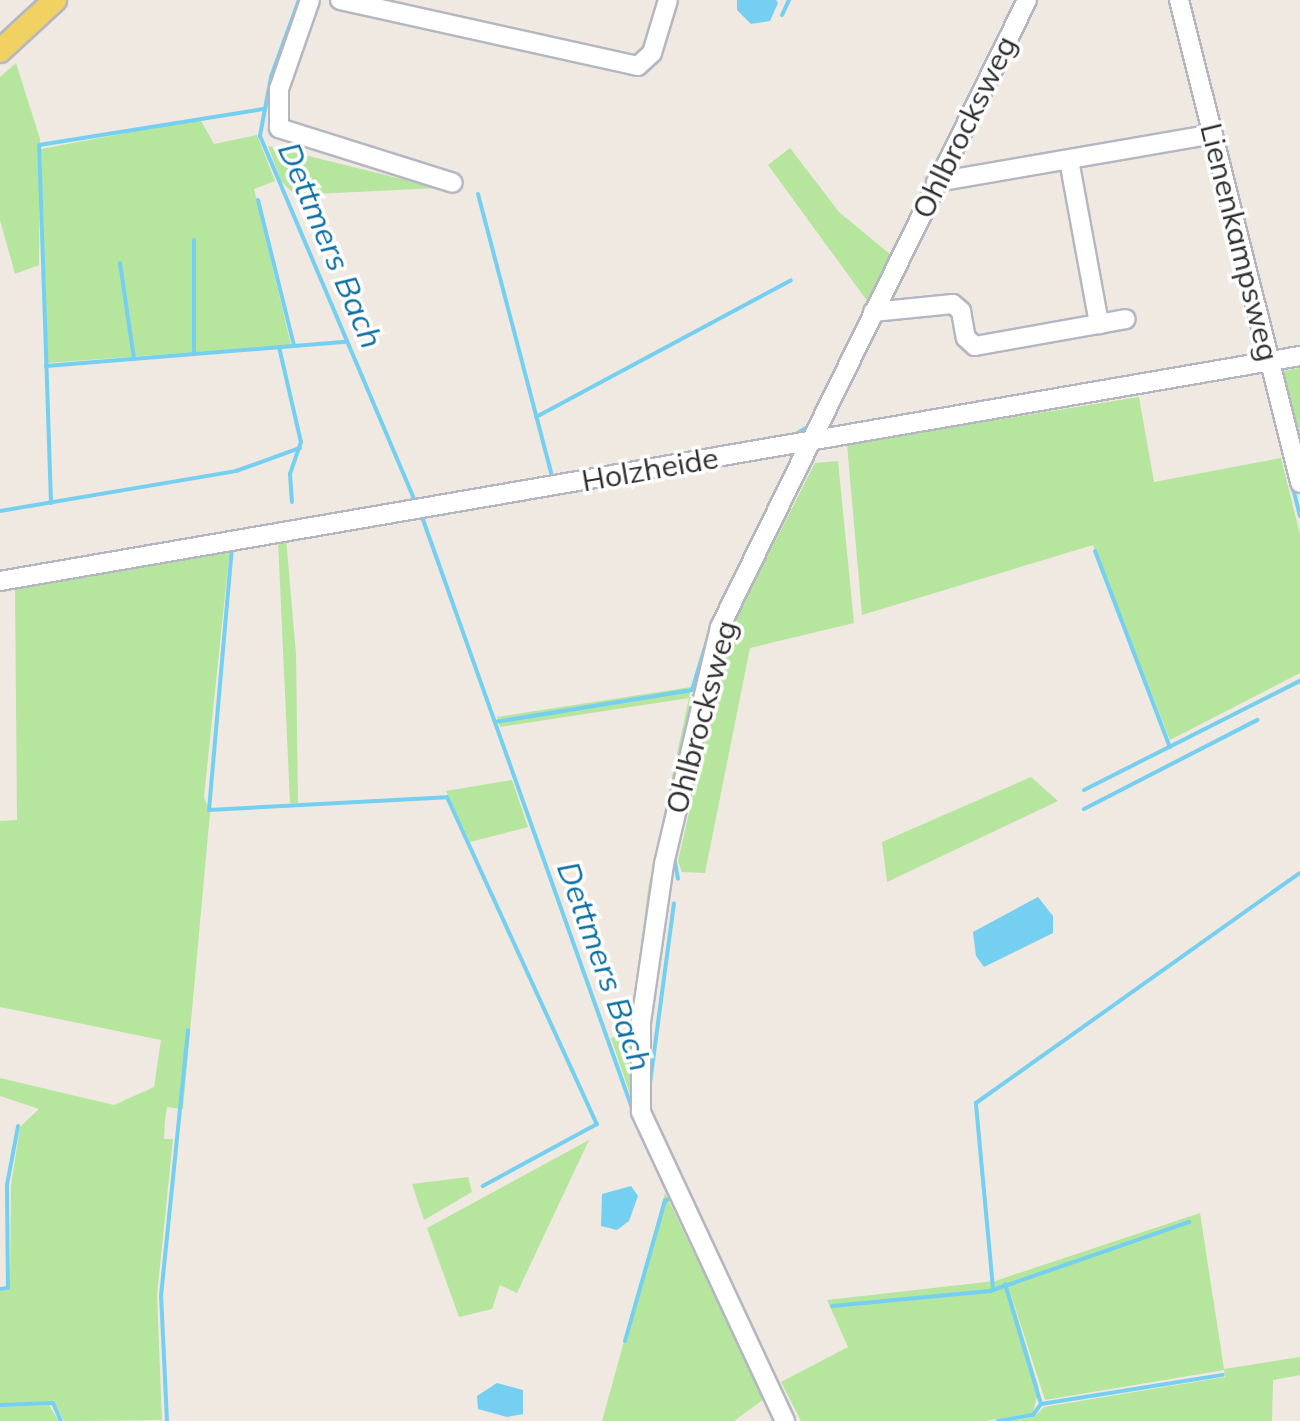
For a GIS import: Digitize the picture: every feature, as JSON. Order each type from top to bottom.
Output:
[{"type":"main road","points":[[0,51],[55,0]]},
{"type":"street","points":[[310,0],[279,89],[279,128],[453,183]]},
{"type":"street","points":[[340,0],[638,66],[652,53],[668,0]]},
{"type":"street","name":"Ohlbrocksweg","points":[[785,1421],[647,1127],[640,1093],[641,1022],[664,864],[720,627],[1027,0]]},
{"type":"street","name":"Lienenkampsweg","points":[[1179,0],[1300,483]]},
{"type":"street","points":[[936,182],[1213,134]]},
{"type":"street","points":[[1069,160],[1099,324]]},
{"type":"street","points":[[873,312],[953,304],[961,311],[966,338],[975,346],[1126,319]]},
{"type":"street","name":"Holzheide","points":[[0,581],[1300,356]]},
{"type":"green space","points":[[16,63],[40,139],[39,265],[15,274],[0,220],[0,77]]},
{"type":"green space","points":[[200,119],[214,144],[257,135],[275,181],[254,189],[291,345],[48,363],[41,149]]},
{"type":"green space","points":[[268,146],[438,188],[295,195],[281,181]]},
{"type":"green space","points":[[790,148],[839,212],[891,255],[868,302],[768,165]]},
{"type":"green space","points":[[1300,368],[1300,436],[1283,371]]},
{"type":"green space","points":[[1139,397],[1154,482],[1281,458],[1300,534],[1300,673],[1170,740],[1093,545],[862,615],[847,444]]},
{"type":"green space","points":[[838,461],[854,623],[750,648],[705,873],[682,872],[678,861],[731,628],[815,463]]},
{"type":"green space","points":[[286,538],[296,654],[298,803],[290,803],[278,540]]},
{"type":"green space","points":[[230,547],[204,797],[210,813],[183,1109],[167,1107],[165,1121],[164,1139],[173,1139],[157,1295],[162,1420],[64,1421],[54,1401],[0,1404],[0,1291],[10,1290],[11,1185],[20,1127],[39,1109],[0,1096],[0,1078],[114,1105],[154,1087],[161,1040],[0,1007],[0,821],[17,820],[15,584]]},
{"type":"green space","points":[[691,687],[689,697],[697,698],[633,1103],[611,1038],[630,1032],[648,889],[689,698],[500,727],[497,717]]},
{"type":"green space","points":[[1031,777],[1058,801],[887,882],[882,842]]},
{"type":"green space","points":[[512,780],[528,827],[470,842],[446,791]]},
{"type":"green space","points":[[589,1140],[517,1293],[500,1285],[492,1309],[459,1317],[427,1228]]},
{"type":"green space","points":[[468,1177],[472,1192],[424,1220],[412,1184]]},
{"type":"green space","points":[[665,1193],[764,1399],[734,1421],[602,1421]]},
{"type":"green space","points":[[1200,1213],[1224,1369],[1300,1357],[1300,1375],[1273,1380],[1272,1421],[1010,1421],[1034,1417],[1044,1407],[1225,1377],[1224,1370],[1045,1400],[1009,1288],[1039,1389],[1033,1413],[985,1421],[801,1421],[781,1382],[848,1347],[827,1300],[995,1281]]},
{"type":"green space","points":[[49,1405],[59,1421],[0,1421],[0,1407]]},
{"type":"water","points":[[737,0],[776,0],[778,3],[770,21],[751,24],[737,10]]},
{"type":"water","points":[[1038,897],[1053,916],[1053,933],[984,967],[976,956],[973,932]]},
{"type":"water","points":[[631,1186],[638,1196],[629,1221],[617,1230],[601,1226],[602,1194]]},
{"type":"water","points":[[497,1383],[523,1390],[523,1414],[507,1417],[478,1409],[477,1396]]},
{"type":"waterway","name":"Dettmers Bach","points":[[299,0],[271,77],[260,136],[416,503]]},
{"type":"waterway","points":[[782,15],[789,0]]},
{"type":"waterway","points":[[51,503],[39,145],[263,109]]},
{"type":"waterway","points":[[478,194],[552,477]]},
{"type":"waterway","points":[[258,200],[294,346]]},
{"type":"waterway","points":[[194,240],[194,354]]},
{"type":"waterway","points":[[120,263],[134,359]]},
{"type":"waterway","points":[[536,417],[791,280]]},
{"type":"waterway","points":[[46,366],[346,342]]},
{"type":"waterway","points":[[279,347],[301,442],[290,474],[292,502]]},
{"type":"waterway","points":[[793,436],[809,426]]},
{"type":"waterway","points":[[0,511],[236,471],[300,448]]},
{"type":"waterway","points":[[1292,484],[1300,516]]},
{"type":"waterway","points":[[422,517],[491,505]]},
{"type":"waterway","name":"Dettmers Bach","points":[[421,514],[633,1111]]},
{"type":"waterway","points":[[232,547],[209,810],[447,797],[597,1124],[483,1186]]},
{"type":"waterway","points":[[1095,551],[1170,747]]},
{"type":"waterway","points":[[0,572],[19,569]]},
{"type":"waterway","points":[[495,722],[692,690],[712,624]]},
{"type":"waterway","points":[[1084,790],[1300,681]]},
{"type":"waterway","points":[[1084,809],[1257,720]]},
{"type":"waterway","points":[[674,858],[678,879]]},
{"type":"waterway","points":[[993,1288],[976,1103],[1300,873]]},
{"type":"waterway","points":[[650,1083],[674,904]]},
{"type":"waterway","points":[[167,1421],[161,1296],[188,1030]]},
{"type":"waterway","points":[[0,1289],[8,1288],[7,1185],[18,1126]]},
{"type":"waterway","points":[[625,1341],[665,1201],[671,1198]]},
{"type":"waterway","points":[[832,1306],[990,1291],[1189,1222]]},
{"type":"waterway","points":[[998,1421],[1033,1415],[1041,1404],[1005,1284]]},
{"type":"waterway","points":[[1041,1404],[1223,1375]]},
{"type":"waterway","points":[[0,1405],[53,1403],[61,1421]]}]
